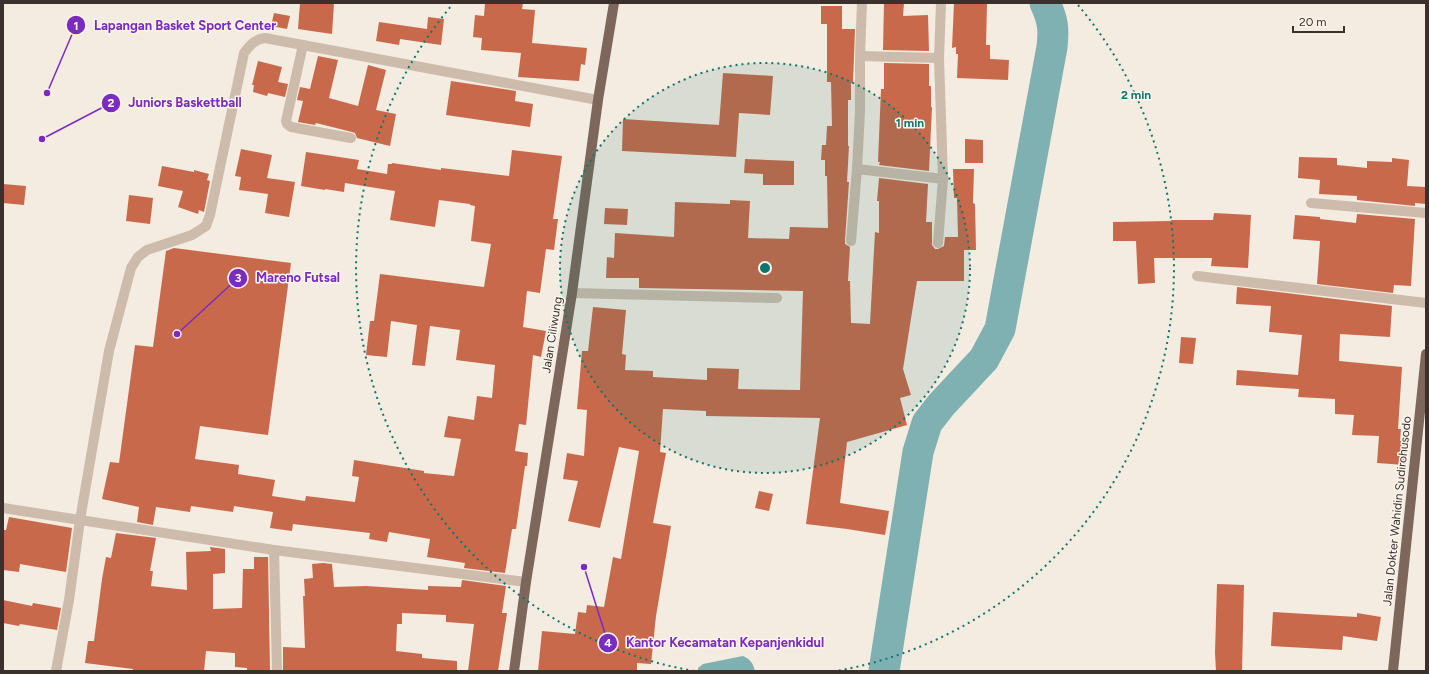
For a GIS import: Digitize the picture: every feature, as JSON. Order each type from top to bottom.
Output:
[{"type":"main road","name":"Jalan Ciliwung","points":[[514,671],[526,582],[572,292],[598,100],[614,3]]},
{"type":"main road","name":"Jalan Dokter Wahidin Sudirohusodo","points":[[1393,671],[1426,354]]},
{"type":"street","points":[[851,241],[858,170],[862,3]]},
{"type":"street","points":[[938,243],[943,179],[939,58],[941,3]]},
{"type":"street","points":[[56,671],[69,600],[80,520],[109,351],[132,268],[138,257],[148,250],[192,234],[206,226],[210,214],[244,53],[252,43],[259,39],[265,38],[598,100]]},
{"type":"street","points":[[303,45],[286,121],[287,124],[291,127],[351,138]]},
{"type":"street","points":[[860,56],[939,58]]},
{"type":"street","points":[[858,170],[943,179]]},
{"type":"street","points":[[1311,203],[1426,213]]},
{"type":"street","points":[[1197,276],[1426,303]]},
{"type":"street","points":[[572,292],[777,298]]},
{"type":"street","points":[[3,508],[274,550],[526,582]]},
{"type":"street","points":[[274,550],[277,671]]},
{"type":"water","points":[[743,656],[748,658],[755,671],[698,671],[698,668],[703,664]]},
{"type":"building","points":[[300,3],[334,3],[332,34],[298,29]]},
{"type":"building","points":[[485,3],[523,3],[522,9],[535,10],[532,43],[587,48],[585,65],[581,64],[579,81],[518,77],[521,53],[481,50],[482,38],[473,37],[475,15],[484,16]]},
{"type":"building","points":[[884,3],[904,3],[903,16],[928,15],[929,51],[883,50]]},
{"type":"building","points":[[954,3],[987,4],[986,45],[990,45],[990,59],[1009,60],[1008,80],[957,78],[958,54],[956,54],[956,47],[952,48]]},
{"type":"building","points":[[821,6],[842,6],[842,29],[855,29],[853,83],[851,83],[851,100],[848,100],[849,146],[847,182],[849,182],[845,240],[845,244],[850,247],[848,281],[850,281],[851,323],[870,324],[875,232],[879,233],[879,201],[877,201],[879,178],[928,184],[926,222],[932,222],[932,245],[935,249],[938,249],[944,246],[945,237],[958,237],[957,198],[954,198],[953,169],[974,169],[973,203],[975,204],[976,250],[964,250],[964,281],[917,281],[903,369],[911,395],[900,398],[907,425],[847,442],[840,503],[889,511],[885,535],[806,524],[820,418],[706,416],[706,411],[663,409],[660,452],[666,453],[653,523],[671,526],[656,616],[651,664],[637,663],[637,671],[538,671],[542,631],[575,634],[578,612],[586,613],[587,605],[604,607],[613,557],[621,559],[639,451],[619,447],[600,528],[568,521],[578,481],[563,479],[567,453],[584,456],[587,410],[577,409],[582,351],[588,351],[593,307],[626,310],[622,354],[626,355],[625,370],[653,371],[653,377],[707,380],[707,368],[739,369],[738,389],[800,390],[803,291],[639,288],[639,278],[606,278],[607,257],[614,258],[615,233],[674,237],[675,202],[730,204],[730,200],[750,201],[748,238],[789,239],[790,227],[828,228],[827,176],[825,176],[825,160],[821,160],[822,145],[826,145],[827,126],[832,126],[831,82],[827,82],[827,24],[821,24]]},
{"type":"building","points":[[274,13],[290,16],[287,29],[271,26]]},
{"type":"building","points":[[428,17],[444,19],[441,45],[400,39],[399,45],[376,41],[379,22],[427,29]]},
{"type":"building","points":[[318,56],[338,60],[329,98],[358,106],[368,65],[386,70],[376,110],[396,114],[390,146],[357,138],[355,133],[352,132],[316,123],[315,125],[298,122],[303,101],[297,100],[300,87],[310,89]]},
{"type":"building","points":[[258,61],[282,67],[278,82],[288,84],[285,97],[268,93],[267,96],[253,92],[254,85],[252,85]]},
{"type":"building","points":[[884,63],[929,64],[929,86],[931,86],[932,107],[929,171],[879,165],[881,89],[884,89]]},
{"type":"building","points":[[723,73],[773,76],[770,115],[739,113],[736,157],[622,151],[623,119],[719,125]]},
{"type":"building","points":[[451,81],[516,91],[515,101],[533,104],[530,127],[446,115]]},
{"type":"building","points":[[965,139],[983,140],[983,163],[965,163]]},
{"type":"building","points":[[241,149],[272,155],[267,178],[295,182],[289,217],[265,213],[268,194],[239,190],[241,177],[235,176]]},
{"type":"building","points":[[512,150],[562,156],[553,219],[558,219],[554,250],[546,249],[540,293],[527,291],[523,327],[546,331],[541,357],[533,355],[526,425],[519,424],[515,451],[528,453],[527,466],[525,466],[516,529],[512,529],[505,573],[464,568],[465,563],[427,557],[430,539],[389,532],[387,542],[369,539],[370,533],[293,524],[292,531],[270,528],[273,512],[234,506],[233,512],[191,506],[190,512],[156,507],[153,525],[137,522],[139,507],[102,499],[110,462],[119,463],[135,345],[153,347],[166,251],[174,248],[291,263],[268,435],[200,426],[195,459],[239,465],[238,474],[275,480],[272,496],[305,501],[306,496],[355,502],[359,477],[352,476],[354,460],[424,471],[424,473],[454,476],[461,439],[444,437],[448,416],[474,420],[477,396],[492,398],[495,365],[456,360],[460,330],[430,326],[425,366],[412,365],[417,325],[391,321],[387,357],[366,355],[370,321],[374,321],[380,274],[484,287],[491,244],[471,241],[475,206],[439,200],[435,227],[390,220],[395,191],[345,183],[344,192],[301,186],[306,152],[359,160],[357,169],[387,174],[388,164],[392,163],[441,170],[441,168],[509,176]]},
{"type":"building","points":[[1299,157],[1337,158],[1337,165],[1367,168],[1367,161],[1392,162],[1392,158],[1409,160],[1407,186],[1426,187],[1426,204],[1415,203],[1415,206],[1357,200],[1357,196],[1319,194],[1320,180],[1298,178]]},
{"type":"building","points":[[745,159],[794,161],[794,185],[763,185],[763,174],[744,173]]},
{"type":"building","points":[[162,166],[194,172],[194,170],[209,174],[207,180],[210,181],[204,212],[199,210],[198,214],[178,207],[183,191],[158,186]]},
{"type":"building","points":[[3,184],[26,186],[24,205],[3,203]]},
{"type":"building","points":[[129,195],[153,198],[150,224],[126,221]]},
{"type":"building","points":[[605,208],[628,209],[627,225],[604,224]]},
{"type":"building","points":[[1214,213],[1251,215],[1248,268],[1211,266],[1212,258],[1154,258],[1155,283],[1138,284],[1136,241],[1113,241],[1113,222],[1213,220]]},
{"type":"building","points":[[1357,214],[1415,219],[1411,286],[1394,285],[1393,293],[1317,284],[1320,241],[1293,239],[1295,215],[1320,217],[1320,219],[1356,223]]},
{"type":"building","points":[[1237,287],[1392,306],[1390,337],[1340,334],[1339,361],[1402,367],[1398,429],[1401,429],[1400,441],[1407,442],[1405,465],[1377,463],[1379,436],[1352,435],[1354,415],[1335,414],[1335,399],[1298,397],[1299,389],[1236,385],[1237,370],[1298,375],[1302,335],[1269,332],[1271,306],[1236,304]]},
{"type":"building","points":[[1181,337],[1196,338],[1193,364],[1179,363]]},
{"type":"building","points":[[759,491],[773,494],[769,511],[755,508]]},
{"type":"building","points":[[9,517],[72,528],[66,572],[20,564],[19,572],[3,570],[3,530],[6,530]]},
{"type":"building","points":[[116,533],[156,538],[150,571],[153,571],[151,586],[187,590],[186,552],[211,551],[210,547],[225,549],[225,573],[213,574],[213,609],[242,608],[243,569],[254,569],[254,557],[268,557],[270,671],[247,671],[247,668],[235,667],[235,653],[206,651],[204,671],[133,671],[133,669],[85,663],[88,641],[94,641],[106,557],[111,558]]},
{"type":"building","points":[[312,564],[332,564],[334,587],[366,586],[428,590],[428,586],[461,587],[462,580],[506,586],[502,613],[507,613],[498,671],[468,671],[474,624],[446,622],[446,615],[402,613],[402,624],[397,624],[396,651],[422,654],[422,658],[457,661],[457,671],[283,671],[283,647],[305,648],[303,596],[305,596],[304,579],[313,578]]},
{"type":"building","points":[[1217,584],[1244,585],[1242,671],[1216,671],[1215,653]]},
{"type":"building","points":[[3,600],[32,606],[33,603],[61,608],[57,630],[3,623]]},
{"type":"building","points":[[1273,612],[1357,617],[1357,613],[1381,617],[1377,641],[1343,636],[1342,650],[1271,646]]},
{"type":"waterway","points":[[884,671],[918,452],[927,423],[941,405],[984,359],[1000,329],[1052,47],[1052,25],[1045,3]]},
{"type":"place","name":"Lapangan Basket Sport Center","points":[[47,93]]},
{"type":"place","name":"Juniors Baskettball","points":[[42,139]]},
{"type":"place","name":"Mareno Futsal","points":[[177,334]]},
{"type":"place","name":"Kantor Kecamatan Kepanjenkidul","points":[[584,567]]}]
